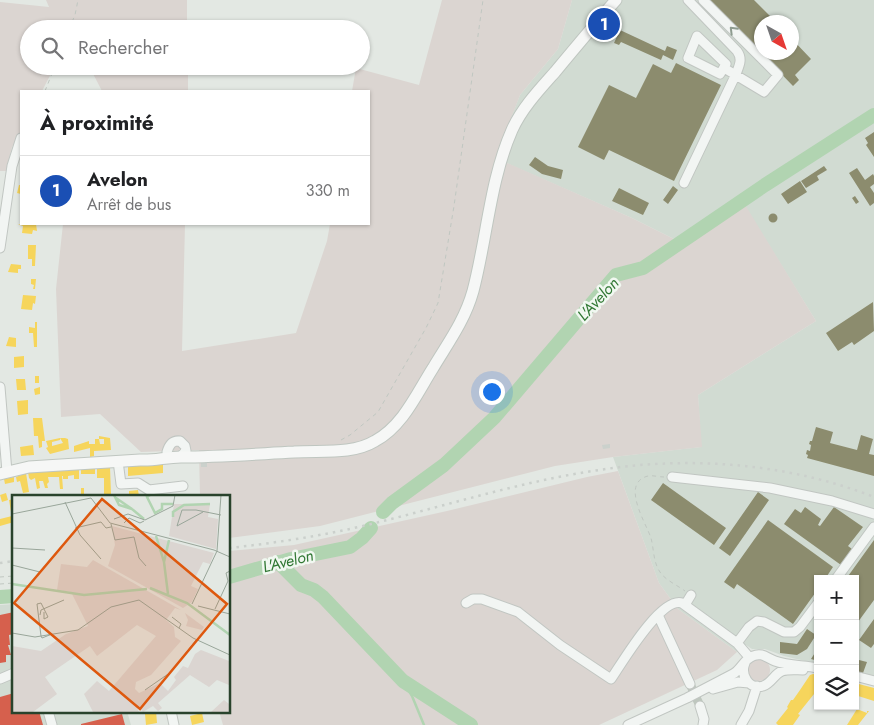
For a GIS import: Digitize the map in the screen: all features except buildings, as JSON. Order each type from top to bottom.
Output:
[{"type":"main road","points":[[140,460],[167,452],[206,458],[322,450],[359,442],[377,433],[395,416],[434,367],[458,327],[471,298],[499,171],[513,128],[530,100],[612,1]]},
{"type":"main road","points":[[4,473],[29,467],[118,461],[154,461],[183,454]]},
{"type":"street","points":[[684,183],[740,64],[739,54],[688,0]]},
{"type":"street","points":[[703,0],[778,75],[764,92],[724,68]]},
{"type":"street","points":[[698,36],[726,64],[724,68],[720,74],[688,58],[698,36]]},
{"type":"street","points":[[0,248],[12,166],[20,141]]},
{"type":"street","points":[[0,387],[4,473]]},
{"type":"street","points":[[118,461],[121,484],[138,484],[149,490],[183,486]]},
{"type":"street","points":[[672,478],[770,488],[832,501],[874,514]]},
{"type":"street","points":[[839,575],[874,527]]},
{"type":"street","points":[[684,605],[691,595]]},
{"type":"street","points":[[466,602],[482,599],[518,612],[560,645],[611,679],[647,627],[674,602],[680,602],[737,643],[747,660],[743,672],[745,679],[753,685]]},
{"type":"street","points":[[737,643],[749,627],[757,621],[764,622],[784,632],[794,632],[814,608]]},
{"type":"street","points":[[658,615],[690,684]]},
{"type":"street","points":[[628,725],[687,698],[735,673],[747,660],[760,654],[779,662],[814,667]]},
{"type":"street","points":[[768,658],[774,666],[772,679]]},
{"type":"street","points":[[687,698],[738,682],[766,685],[782,671],[814,668]]},
{"type":"street","points":[[0,679],[12,674]]},
{"type":"street","points":[[859,677],[874,681]]},
{"type":"street","points":[[741,725],[749,711],[753,685]]},
{"type":"street","points":[[700,706],[704,719],[703,725]]},
{"type":"street","points":[[48,712],[52,725]]},
{"type":"street","points":[[171,712],[174,725]]},
{"type":"path","points":[[72,20],[78,0]]},
{"type":"path","points":[[336,442],[350,435],[378,412],[426,328],[438,303],[454,206],[483,0]]},
{"type":"path","points":[[45,90],[51,75]]},
{"type":"path","points":[[672,478],[648,476],[636,486],[634,494],[661,574],[691,595]]},
{"type":"shaded area","points":[[46,0],[187,0],[187,20],[20,20],[20,75],[50,75],[43,90],[20,90],[20,133],[12,147],[6,171],[0,171],[0,2],[49,7]]},
{"type":"shaded area","points":[[442,0],[572,0],[558,49],[520,95],[496,158],[632,218],[680,242],[744,203],[816,321],[698,395],[702,447],[555,466],[320,526],[230,538],[230,495],[200,495],[199,450],[141,452],[100,414],[61,417],[56,289],[63,225],[185,225],[182,351],[296,333],[327,241],[330,225],[370,225],[370,90],[352,90],[355,75],[370,75],[370,72],[419,85]]},
{"type":"shaded area","points":[[572,0],[874,0],[874,677],[859,674],[859,575],[814,575],[814,663],[765,649],[752,649],[746,645],[737,652],[678,609],[659,583],[613,457],[701,447],[698,395],[816,321],[743,203],[680,242],[632,218],[495,158],[520,95],[558,49]]},
{"type":"shaded area","points":[[94,75],[188,75],[188,90],[101,90]]},
{"type":"shaded area","points":[[618,471],[659,583],[678,609],[737,652],[717,670],[599,725],[223,725],[219,712],[230,712],[230,551],[294,545]]},
{"type":"shaded area","points":[[12,604],[12,712],[127,712],[131,725],[0,725],[0,605]]},
{"type":"shaded area","points":[[755,659],[763,659],[770,666],[770,674],[763,681],[755,681],[748,674],[748,666]]},
{"type":"waterway","name":"L'Avelon","points":[[383,512],[392,503],[444,465],[494,418],[616,275],[643,268],[765,185],[874,115]]},
{"type":"waterway","name":"L'Avelon","points":[[230,577],[291,559],[350,547],[371,528]]},
{"type":"waterway","points":[[278,562],[301,585],[314,590],[323,597],[403,681],[471,725]]},
{"type":"waterway","name":"L'Avelon","points":[[0,597],[12,596]]},
{"type":"waterway","points":[[403,681],[412,696],[424,725]]},
{"type":"tunnel","points":[[690,684],[700,706]]},
{"type":"railway","points":[[230,548],[332,533],[546,480],[640,465],[708,463],[776,470],[842,486],[874,497]]},
{"type":"railway","points":[[0,563],[12,561]]},
{"type":"place","name":"Avelon","points":[[604,24]]}]
